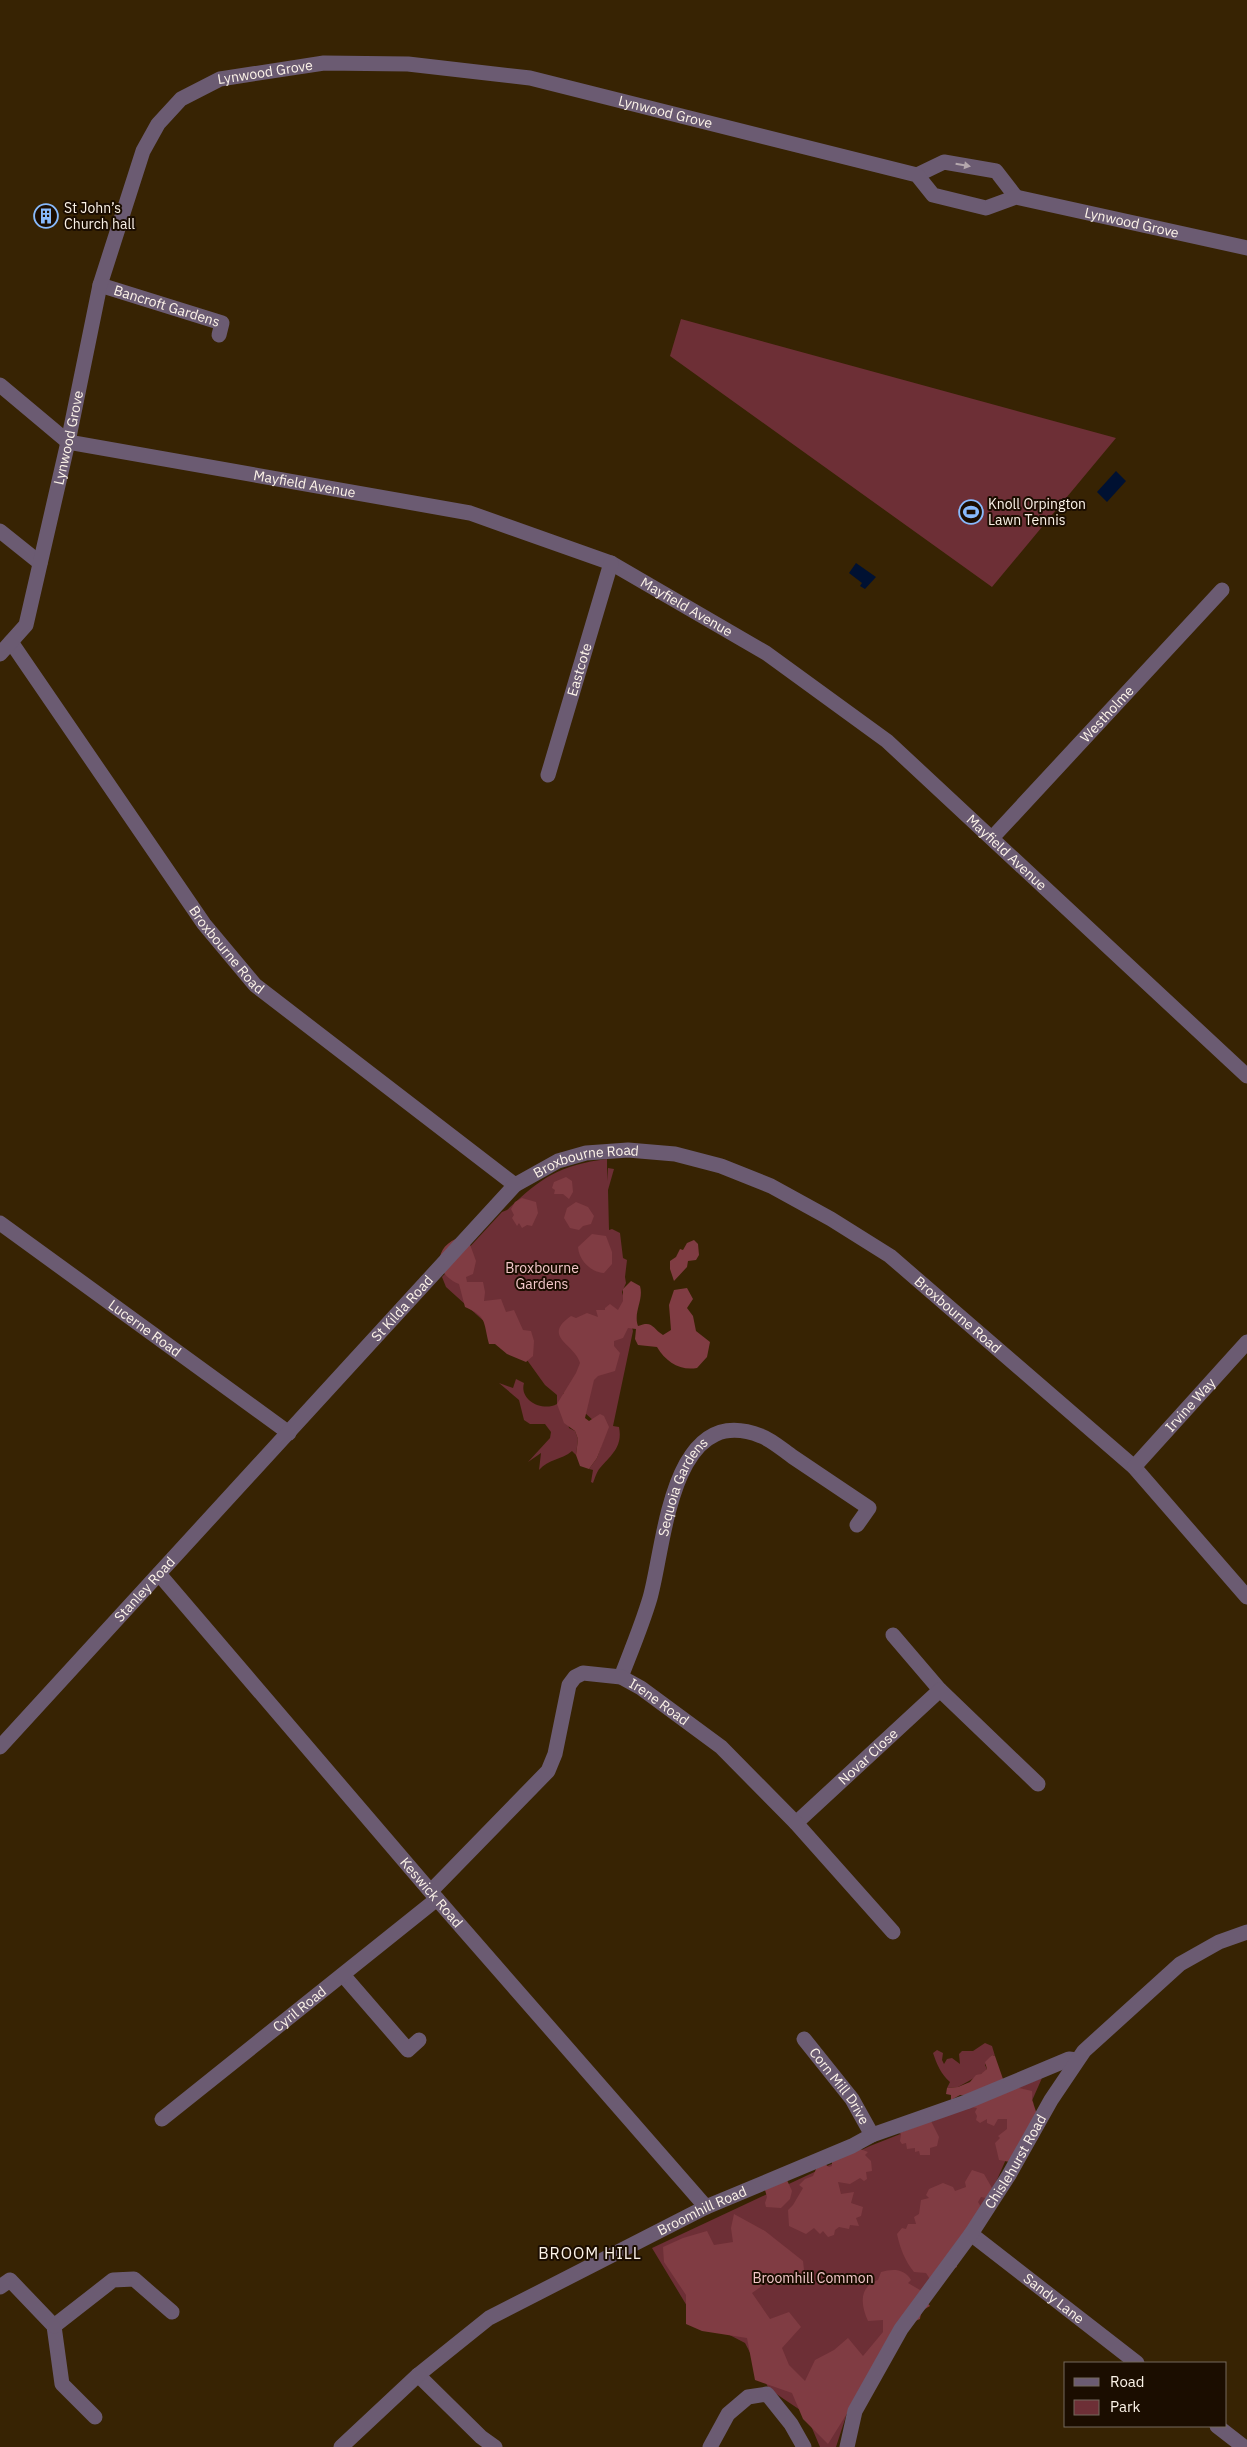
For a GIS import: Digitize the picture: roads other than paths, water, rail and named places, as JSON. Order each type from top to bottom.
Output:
[{"type":"street","name":"Lynwood Grove","points":[[0,654],[26,625],[68,442],[100,285],[143,151],[158,124],[181,99],[220,80],[324,63],[408,64],[530,78],[732,127],[917,175]]},
{"type":"street","points":[[944,162],[996,171],[1016,197],[986,208],[933,195],[917,175],[944,162]]},
{"type":"street","name":"Lynwood Grove","points":[[1016,197],[1247,248]]},
{"type":"street","name":"Bancroft Gardens","points":[[100,285],[222,323],[219,335]]},
{"type":"street","name":"Mayfield Avenue","points":[[0,385],[68,442],[470,513],[611,563],[766,653],[887,741],[1247,1076]]},
{"type":"street","points":[[0,531],[40,563]]},
{"type":"street","name":"Eastcote","points":[[548,775],[611,563]]},
{"type":"street","name":"Westholme","points":[[992,838],[1222,590]]},
{"type":"street","name":"Broxbourne Road","points":[[11,642],[204,924],[255,985],[515,1185],[543,1168],[565,1159],[602,1151],[628,1150],[675,1154],[699,1160],[771,1186],[831,1219],[890,1256],[1134,1467],[1247,1598]]},
{"type":"street","name":"St Kilda Road","points":[[289,1433],[515,1185]]},
{"type":"street","name":"Lucerne Road","points":[[0,1223],[289,1433]]},
{"type":"street","name":"Irvine Way","points":[[1134,1467],[1247,1342]]},
{"type":"street","name":"Sequoia Gardens","points":[[621,1677],[650,1597],[669,1506],[680,1476],[694,1452],[716,1434],[739,1431],[762,1436],[869,1508],[857,1525]]},
{"type":"street","name":"Stanley Road","points":[[0,1747],[289,1433]]},
{"type":"street","name":"Keswick Road","points":[[159,1574],[434,1895],[706,2207]]},
{"type":"street","points":[[892,1635],[940,1690],[1038,1784]]},
{"type":"street","name":"Irene Road","points":[[434,1895],[548,1772],[555,1754],[569,1685],[575,1677],[583,1673],[621,1677],[641,1688],[721,1747],[796,1823],[893,1932]]},
{"type":"street","name":"Novar Close","points":[[796,1823],[940,1690]]},
{"type":"street","name":"Cyril Road","points":[[162,2119],[344,1975],[434,1895]]},
{"type":"street","name":"Chislehurst Road","points":[[846,2447],[856,2411],[901,2329],[971,2234],[1009,2175],[1050,2100],[1077,2060],[1093,2042],[1180,1964],[1219,1942],[1247,1932]]},
{"type":"street","points":[[344,1975],[408,2050],[420,2040]]},
{"type":"street","name":"Corn Mill Drive","points":[[804,2039],[852,2099],[872,2135]]},
{"type":"street","name":"Broomhill Road","points":[[341,2447],[418,2375],[489,2318],[706,2207],[852,2146],[872,2135],[966,2102],[1069,2059],[1077,2060]]},
{"type":"street","name":"Sandy Lane","points":[[971,2234],[1136,2362]]},
{"type":"street","points":[[54,2326],[113,2280],[134,2279],[172,2312]]},
{"type":"street","points":[[0,2287],[10,2280],[54,2326],[62,2384],[95,2417]]},
{"type":"street","points":[[418,2375],[480,2437],[495,2447]]},
{"type":"street","points":[[710,2447],[728,2414],[748,2397],[767,2394],[791,2424],[804,2447]]},
{"type":"street","points":[[1218,2427],[1244,2447]]},
{"type":"water","points":[[1116,471],[1126,481],[1107,502],[1097,492]]},
{"type":"water","points":[[856,563],[876,577],[865,589],[860,586],[862,583],[849,573]]},
{"type":"place","name":"St John’s Church hall","points":[[46,216]]},
{"type":"place","name":"Knoll Orpington Lawn Tennis","points":[[971,512]]},
{"type":"district","name":"BROOM HILL","points":[[590,2253]]},
{"type":"park label","name":"Broxbourne Gardens","points":[[542,1276]]},
{"type":"park label","name":"Broomhill Common","points":[[813,2278]]}]
